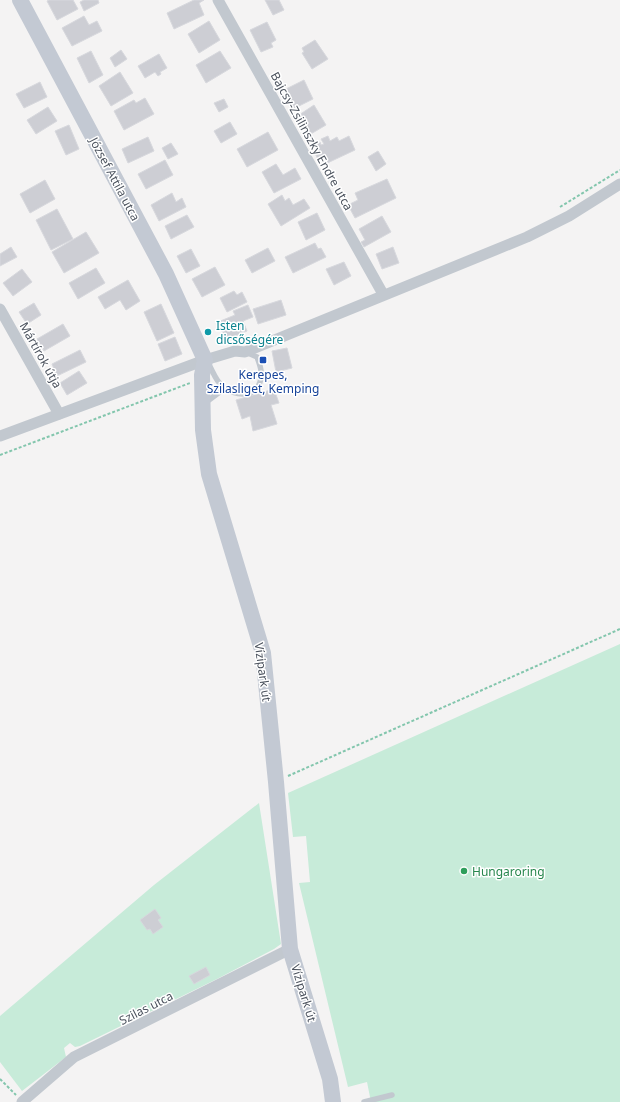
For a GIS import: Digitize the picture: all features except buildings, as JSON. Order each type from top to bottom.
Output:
[{"type":"street","name":"József Attila utca","points":[[20,0],[166,274],[205,360]]},
{"type":"street","name":"Bajcsy-Zsilinszky Endre utca","points":[[218,0],[383,294]]},
{"type":"street","points":[[0,436],[205,360],[235,351],[245,352],[383,294],[453,268],[527,237],[568,216],[620,184]]},
{"type":"street","name":"Mártírok útja","points":[[0,309],[59,414]]},
{"type":"street","name":"Vízipark út","points":[[205,360],[202,378],[203,430],[209,474],[263,653],[276,782],[290,949],[330,1079],[333,1102]]},
{"type":"street","name":"Szilas utca","points":[[22,1101],[74,1057],[290,949]]},
{"type":"lane","points":[[205,360],[209,364],[215,378],[227,389],[238,395],[244,395],[250,393],[260,384],[261,370],[257,357],[245,352]]},
{"type":"lane","points":[[203,406],[207,400],[227,389]]},
{"type":"lane","points":[[364,1102],[392,1095]]},
{"type":"path","points":[[0,455],[202,378]]},
{"type":"path","points":[[276,782],[620,629]]},
{"type":"path","points":[[0,1079],[2,1083],[22,1101]]},
{"type":"green space","name":"Hungaroring","points":[[620,644],[620,1102],[371,1102],[367,1082],[348,1087],[299,883],[310,882],[306,836],[293,837],[288,793]]},
{"type":"green space","points":[[259,803],[281,944],[217,979],[80,1046],[75,1047],[70,1043],[64,1048],[66,1057],[22,1091],[0,1062],[0,1016],[154,885]]},
{"type":"place","name":"Isten dicsőségére","points":[[208,332]]},
{"type":"place","name":"Kerepes, Szilasliget, Kemping","points":[[263,360]]},
{"type":"place","name":"Hungaroring","points":[[464,871]]}]
